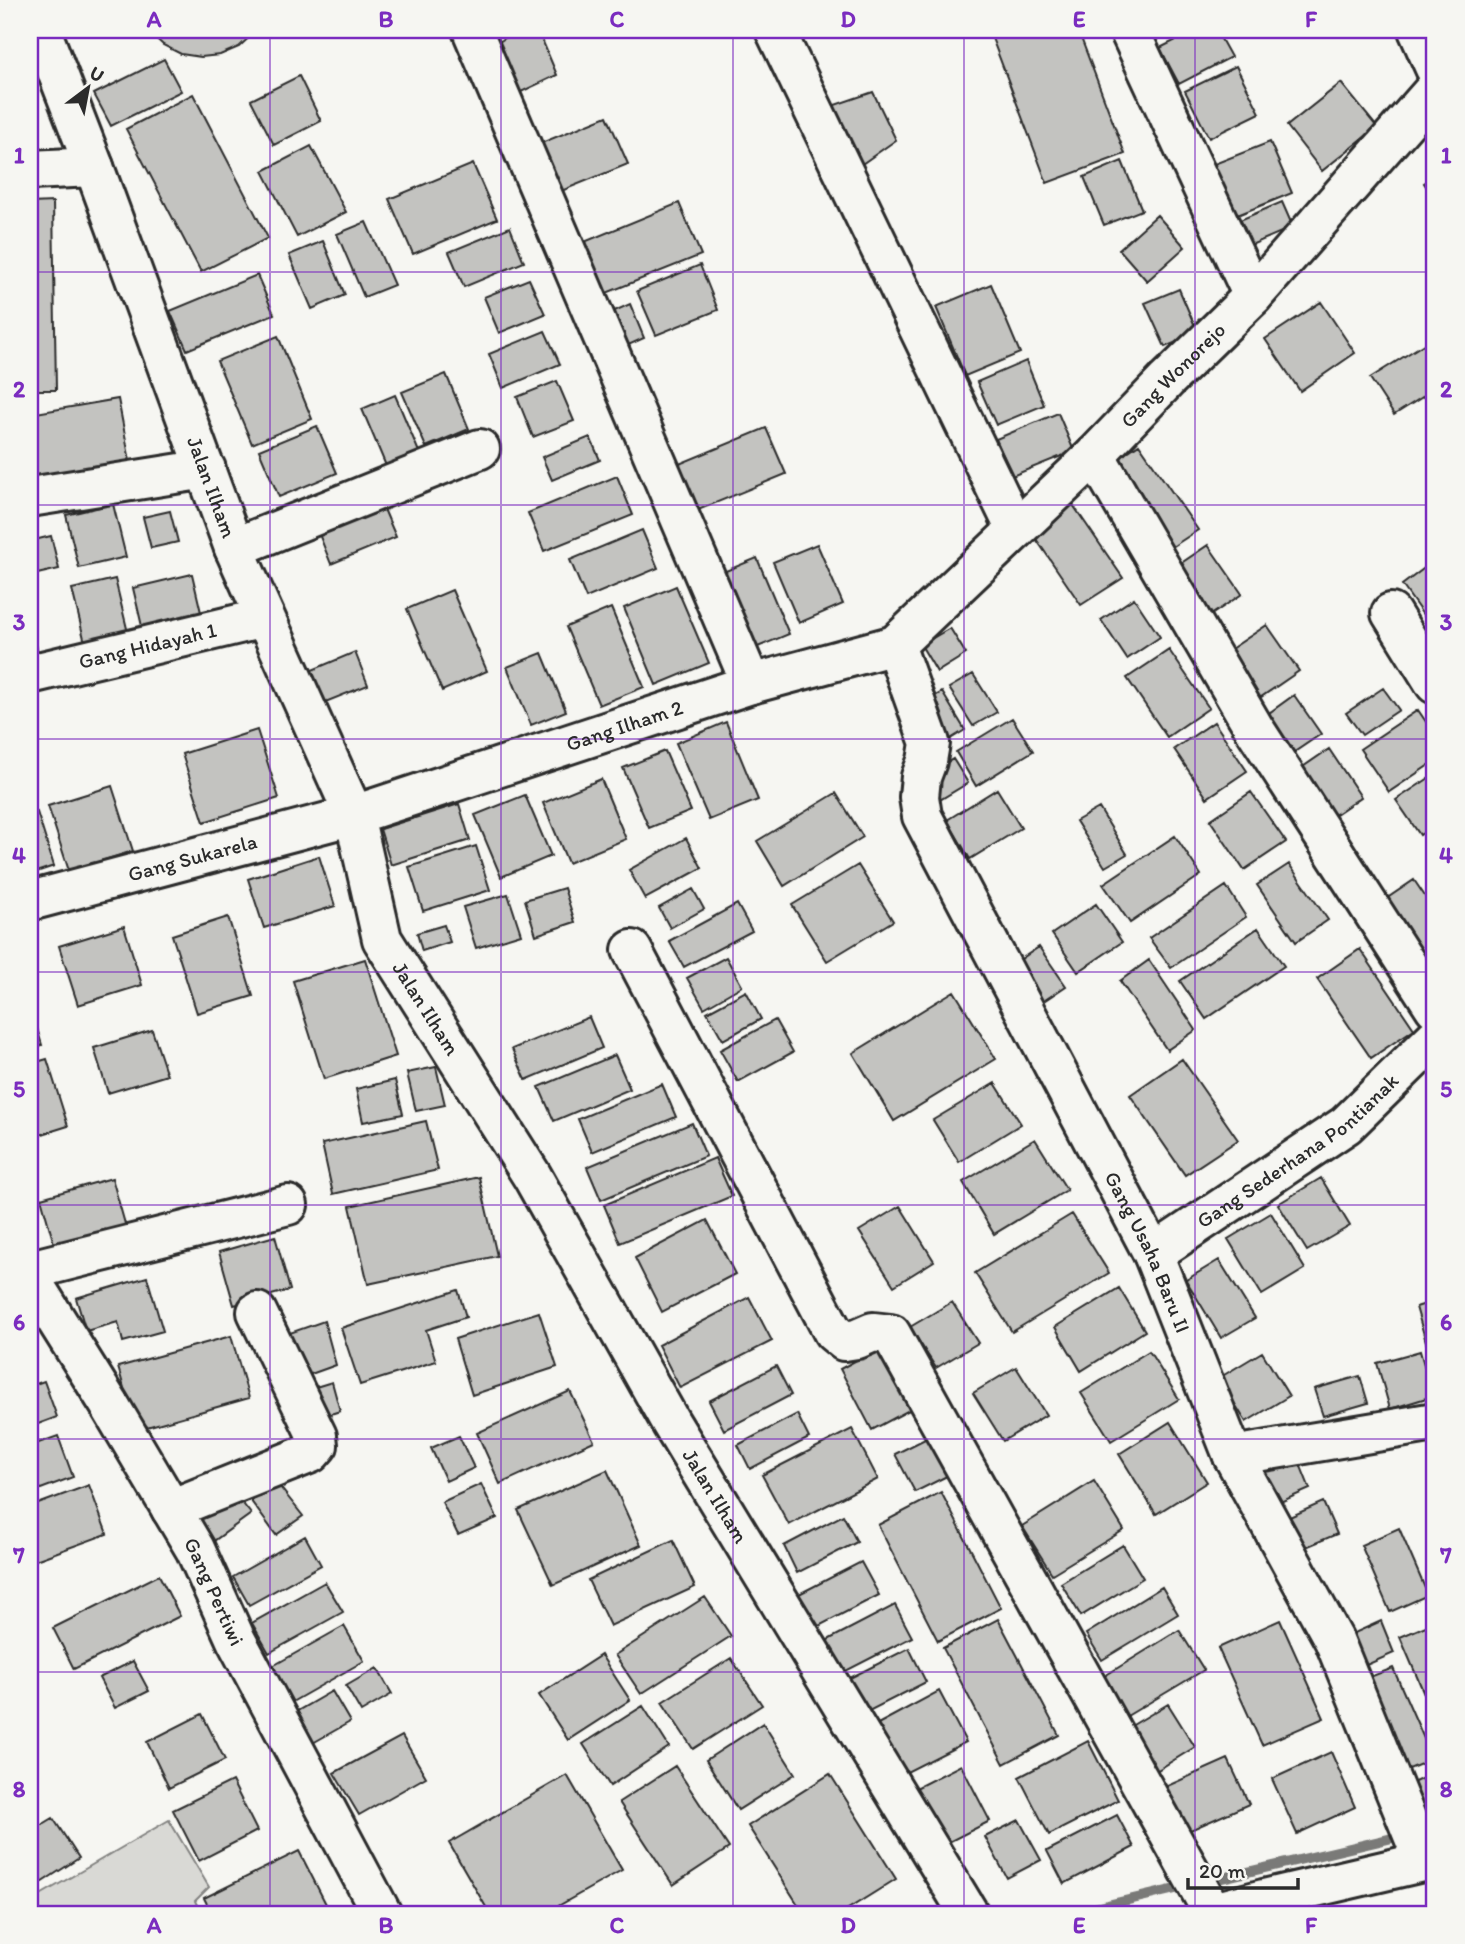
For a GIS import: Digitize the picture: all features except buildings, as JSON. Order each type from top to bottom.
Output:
[{"type":"street","name":"Jalan Ilham","points":[[41,30],[234,548],[354,815],[383,939],[532,1176],[671,1423],[969,1914]]},
{"type":"street","points":[[472,30],[751,684]]},
{"type":"street","points":[[775,30],[1016,530]]},
{"type":"street","points":[[1129,30],[1253,296]]},
{"type":"street","points":[[1418,30],[1435,68]]},
{"type":"street","name":"Gang Wonorejo","points":[[895,645],[1095,454],[1253,296],[1435,89]]},
{"type":"street","points":[[30,170],[94,167]]},
{"type":"street","points":[[234,548],[480,449]]},
{"type":"street","points":[[1095,454],[1254,729],[1435,1008]]},
{"type":"street","points":[[30,497],[206,468]]},
{"type":"street","points":[[1391,613],[1435,684]]},
{"type":"street","name":"Gang Hidayah 1","points":[[30,674],[264,618]]},
{"type":"street","name":"Gang Ilham 2","points":[[354,815],[751,684],[895,645]]},
{"type":"street","name":"Gang Usaha Baru II","points":[[895,645],[930,743],[921,777],[919,797],[922,816],[1153,1254],[1233,1456],[1334,1640],[1430,1861]]},
{"type":"street","name":"Gang Sukarela","points":[[30,901],[354,815]]},
{"type":"street","points":[[632,950],[833,1332],[844,1341],[858,1339],[873,1332],[891,1334],[896,1342],[1209,1914],[1268,1907],[1430,1861]]},
{"type":"street","name":"Gang Sederhana Pontianak","points":[[1153,1254],[1346,1125],[1435,1038]]},
{"type":"street","points":[[30,1270],[288,1205]]},
{"type":"street","name":"Gang Pertiwi","points":[[30,1278],[195,1549],[236,1640],[382,1914]]},
{"type":"street","points":[[171,1509],[311,1452],[318,1445],[317,1436],[257,1312]]},
{"type":"street","points":[[1233,1456],[1435,1422]]},
{"type":"shaded area","points":[[169,1820],[209,1887],[195,1901],[202,1914],[34,1914],[30,1901]]},
{"type":"waterway","points":[[1069,1914],[1435,1828]]}]
